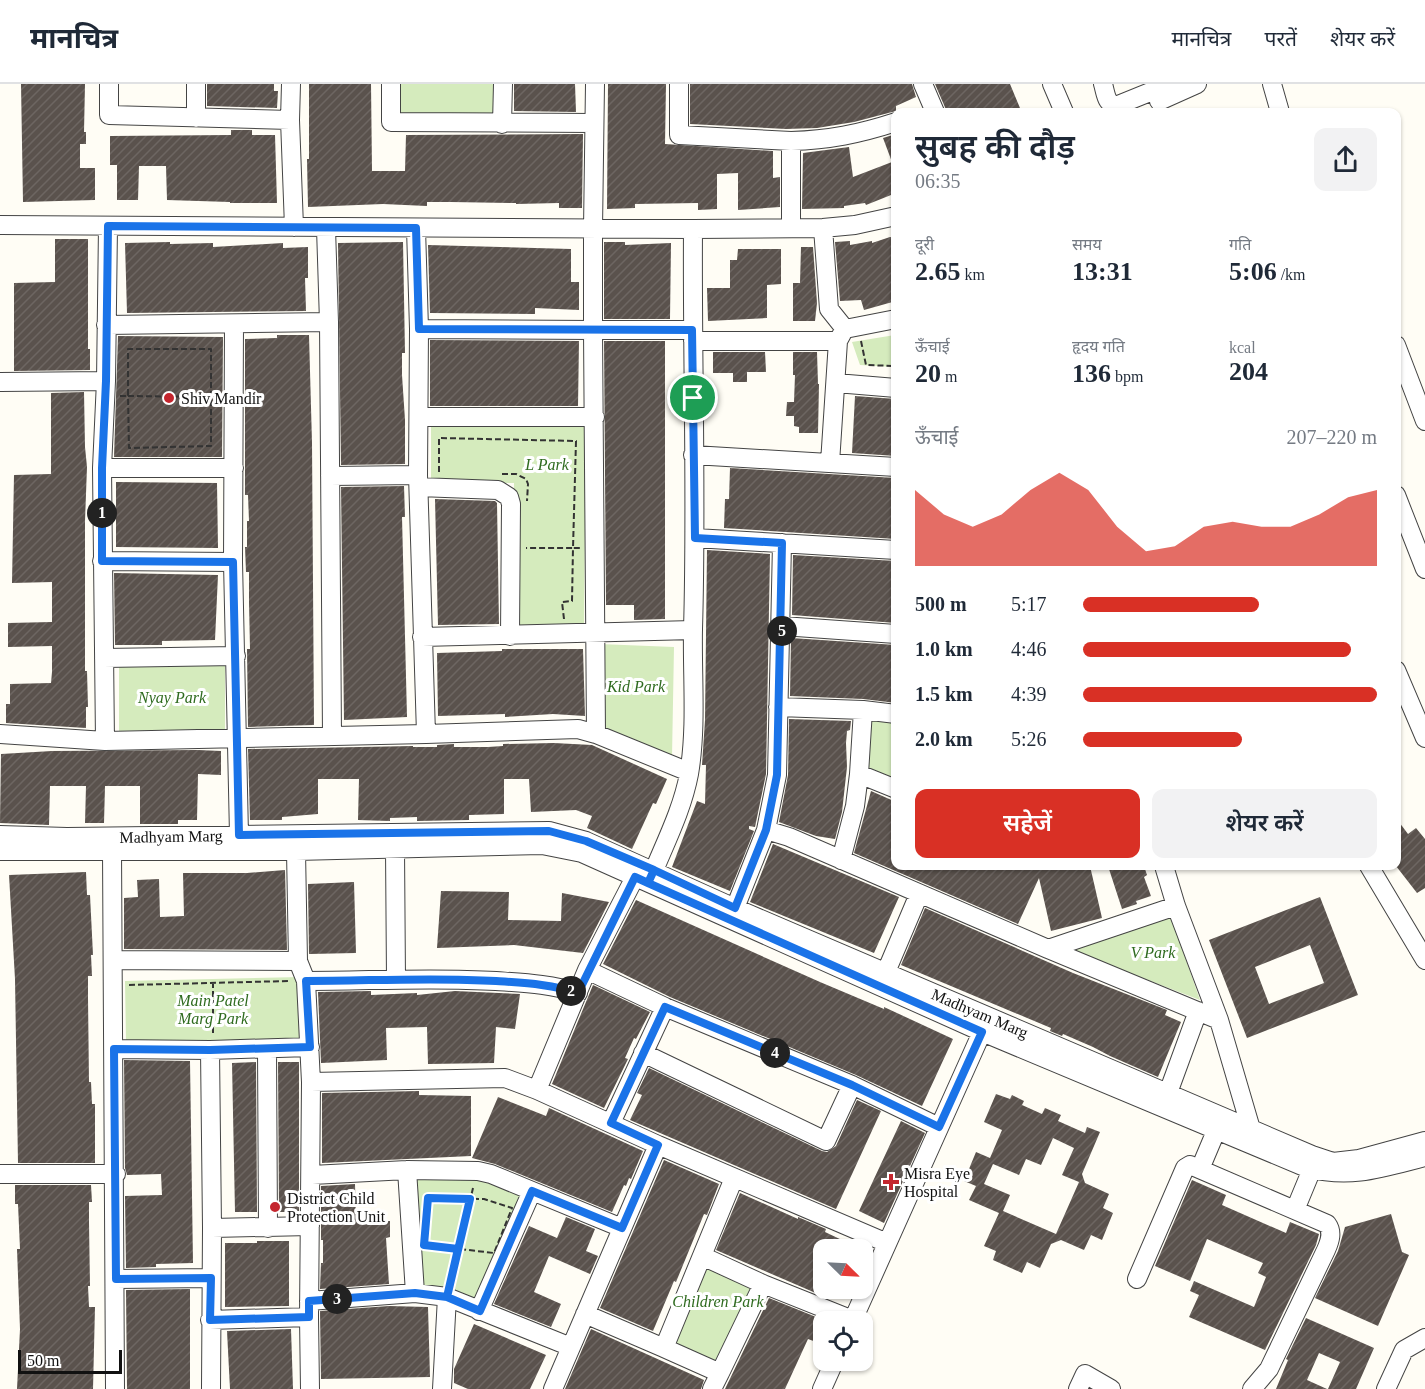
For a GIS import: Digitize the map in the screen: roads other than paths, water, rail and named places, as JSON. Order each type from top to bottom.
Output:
[{"type":"street","points":[[109,84],[109,115],[290,120]]},
{"type":"street","points":[[196,84],[196,118]]},
{"type":"street","points":[[291,84],[294,227]]},
{"type":"street","points":[[391,84],[391,122],[594,123]]},
{"type":"street","points":[[502,124],[503,84]]},
{"type":"street","points":[[595,84],[593,229],[596,734]]},
{"type":"street","points":[[678,84],[679,135],[791,141],[826,140],[870,131],[891,124]]},
{"type":"street","points":[[923,84],[929,108]]},
{"type":"street","points":[[1052,84],[1062,108]]},
{"type":"street","points":[[1103,84],[1112,106],[1170,84]]},
{"type":"street","points":[[1142,108],[1197,84]]},
{"type":"street","points":[[1272,84],[1279,108]]},
{"type":"street","points":[[791,141],[791,228]]},
{"type":"street","points":[[0,225],[593,229],[822,228],[855,225],[891,217]]},
{"type":"street","points":[[105,741],[102,468],[106,388],[108,226]]},
{"type":"street","points":[[326,228],[329,322],[332,735]]},
{"type":"street","points":[[416,228],[419,329],[418,481],[426,734]]},
{"type":"street","points":[[822,228],[829,309],[841,335],[830,463]]},
{"type":"street","points":[[537,1090],[587,970],[646,877],[681,805],[689,772],[692,738],[695,538],[693,229]]},
{"type":"street","points":[[419,329],[594,330],[693,335],[841,335],[891,320]]},
{"type":"street","points":[[106,325],[329,322]]},
{"type":"street","points":[[234,324],[233,562],[239,835]]},
{"type":"street","points":[[1401,358],[1425,420]]},
{"type":"street","points":[[0,382],[106,388]]},
{"type":"street","points":[[836,383],[891,388]]},
{"type":"street","points":[[419,417],[595,417]]},
{"type":"street","points":[[693,455],[891,467]]},
{"type":"street","points":[[102,468],[234,468]]},
{"type":"street","points":[[330,476],[418,481],[498,490],[509,497],[511,504],[510,636]]},
{"type":"street","points":[[1401,508],[1425,569]]},
{"type":"street","points":[[695,538],[891,550]]},
{"type":"street","points":[[735,908],[766,830],[777,775],[782,543]]},
{"type":"street","points":[[102,561],[233,562]]},
{"type":"street","points":[[782,626],[891,634]]},
{"type":"street","points":[[422,637],[693,630]]},
{"type":"street","points":[[104,658],[236,656]]},
{"type":"street","points":[[1401,682],[1425,738]]},
{"type":"street","points":[[778,707],[891,713]]},
{"type":"street","points":[[841,860],[855,806],[862,710]]},
{"type":"street","points":[[0,734],[105,741],[578,729],[596,734],[689,772]]},
{"type":"street","points":[[859,774],[891,787]]},
{"type":"street","points":[[766,830],[789,837],[1219,1020]]},
{"type":"street","name":"Madhyam Marg","points":[[0,835],[66,837],[549,831],[586,841],[646,877],[982,1032],[1312,1169],[1330,1173],[1357,1173],[1425,1157]]},
{"type":"street","name":"Madhyam Marg","points":[[0,851],[296,851],[542,845],[582,853],[735,908],[1312,1155],[1333,1162],[1359,1159],[1425,1141]]},
{"type":"street","points":[[395,849],[396,980]]},
{"type":"street","points":[[112,850],[116,1389]]},
{"type":"street","points":[[296,851],[299,982],[310,1047],[311,1082],[310,1389]]},
{"type":"street","points":[[1165,870],[1176,906],[1219,1020],[1251,1129]]},
{"type":"street","points":[[1371,870],[1425,960]]},
{"type":"street","points":[[886,972],[919,894]]},
{"type":"street","points":[[1048,949],[1176,906]]},
{"type":"street","points":[[113,960],[298,961]]},
{"type":"street","points":[[587,970],[665,1007],[852,1085],[939,1127]]},
{"type":"street","points":[[299,982],[459,979],[528,983],[560,987],[578,993]]},
{"type":"street","points":[[611,1123],[665,1007]]},
{"type":"street","points":[[1168,1093],[1198,1011]]},
{"type":"street","points":[[856,1311],[982,1032]]},
{"type":"street","points":[[114,1049],[212,1043],[267,1049],[310,1047]]},
{"type":"street","points":[[211,1389],[212,1043]]},
{"type":"street","points":[[267,1049],[268,1228]]},
{"type":"street","points":[[643,1053],[826,1141],[852,1085]]},
{"type":"street","points":[[311,1082],[505,1078],[887,1243]]},
{"type":"street","points":[[1200,1169],[1216,1131]]},
{"type":"street","points":[[553,1389],[658,1145]]},
{"type":"street","points":[[1137,1279],[1185,1168],[1190,1165],[1327,1224],[1330,1229],[1329,1242],[1269,1369],[1252,1389]]},
{"type":"street","points":[[1295,1210],[1312,1169]]},
{"type":"street","points":[[312,1175],[408,1170],[478,1171],[491,1174],[622,1228]]},
{"type":"street","points":[[408,1170],[415,1293]]},
{"type":"street","points":[[0,1174],[116,1174]]},
{"type":"street","points":[[664,1348],[734,1178]]},
{"type":"street","points":[[480,1311],[532,1191]]},
{"type":"street","points":[[212,1228],[310,1226]]},
{"type":"street","points":[[702,1256],[828,1311]]},
{"type":"street","points":[[116,1279],[211,1278]]},
{"type":"street","points":[[585,1314],[664,1348],[716,1381],[763,1284]]},
{"type":"street","points":[[210,1320],[309,1309],[415,1293],[447,1297],[571,1347]]},
{"type":"street","points":[[442,1389],[447,1297]]},
{"type":"street","points":[[1386,1389],[1404,1350],[1425,1338]]},
{"type":"street","points":[[822,1389],[830,1371]]},
{"type":"street","points":[[1078,1389],[1085,1374],[1111,1389]]},
{"type":"place","name":"Shiv Mandir","points":[[169,398]]},
{"type":"place","name":"Misra Eye Hospital","points":[[891,1182]]},
{"type":"place","name":"District Child Protection Unit","points":[[275,1207]]},
{"type":"park label","name":"L Park","points":[[547,464]]},
{"type":"park label","name":"Kid Park","points":[[636,686]]},
{"type":"park label","name":"Nyay Park","points":[[172,697]]},
{"type":"park label","name":"V Park","points":[[1153,952]]},
{"type":"park label","name":"Main Patel Marg Park","points":[[213,1009]]},
{"type":"park label","name":"Children Park","points":[[718,1301]]}]
